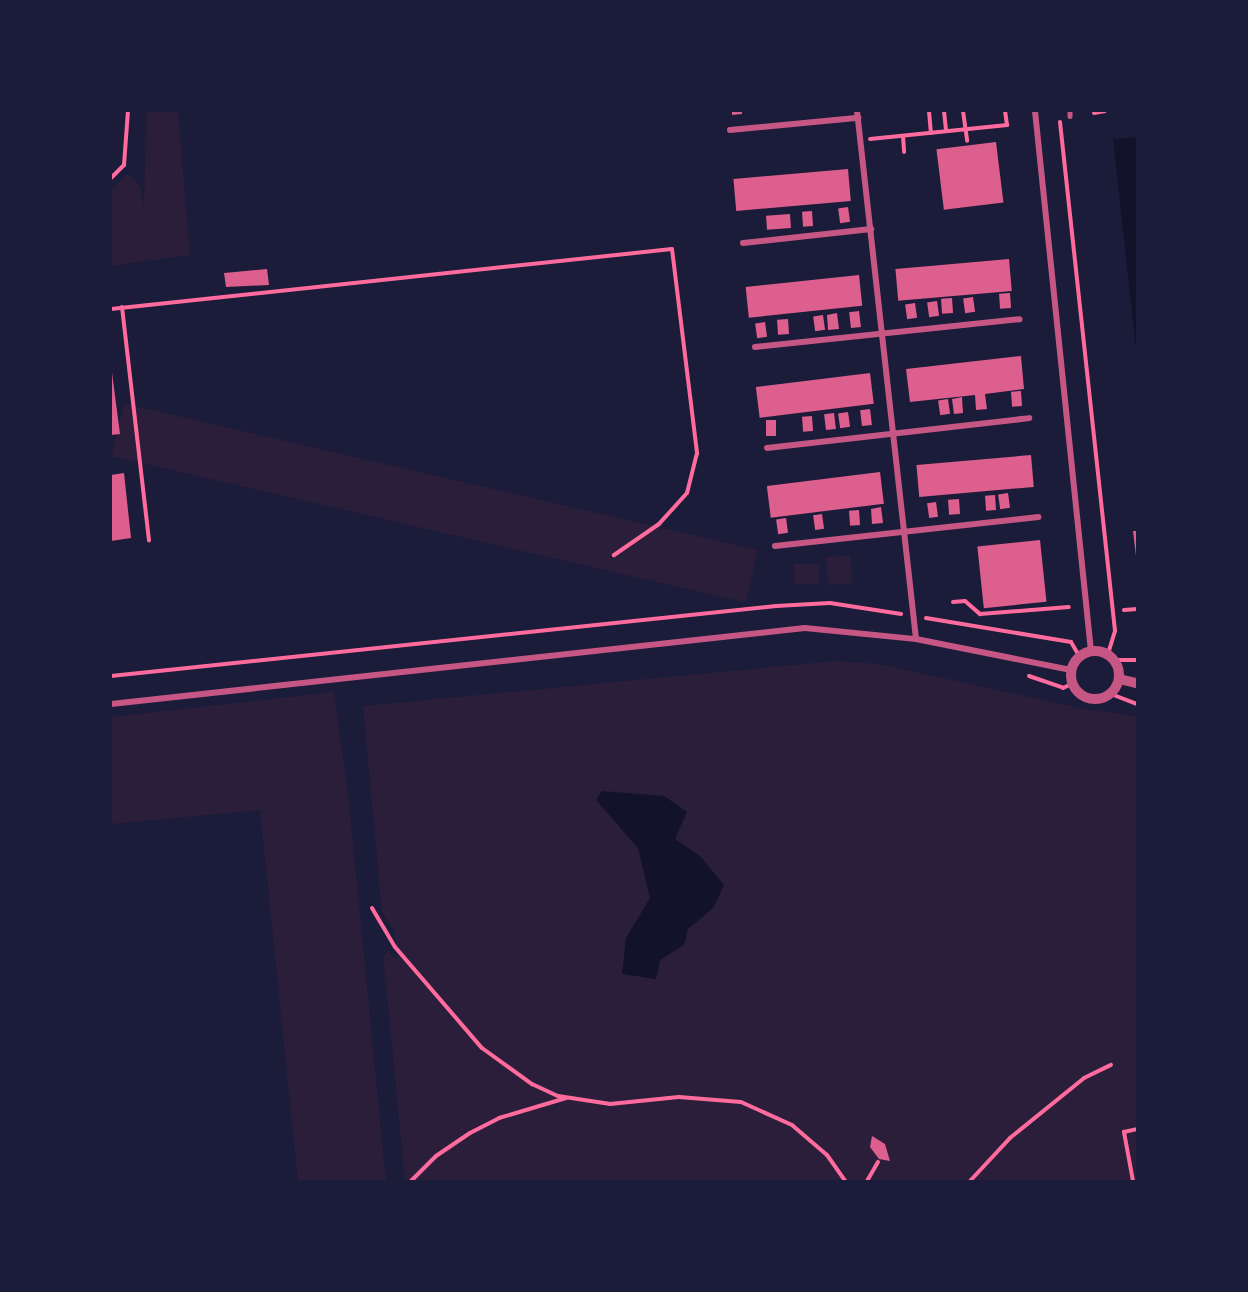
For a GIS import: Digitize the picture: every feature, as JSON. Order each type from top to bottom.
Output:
[{"type":"street","points":[[1035,111],[1092,651]]},
{"type":"street","points":[[730,130],[858,114],[916,639]]},
{"type":"street","points":[[743,243],[871,229]]},
{"type":"street","points":[[755,347],[1020,319]]},
{"type":"street","points":[[767,448],[1029,418]]},
{"type":"street","points":[[775,546],[1038,517]]},
{"type":"street","points":[[111,704],[805,628],[916,639],[1071,670]]},
{"type":"street","points":[[1092,651],[1111,657],[1119,679],[1111,693],[1102,698],[1083,696],[1075,689],[1071,670],[1080,656],[1092,651]]},
{"type":"street","points":[[1119,679],[1137,683]]},
{"type":"path","points":[[111,178],[124,165],[128,111]]},
{"type":"path","points":[[929,111],[931,133]]},
{"type":"path","points":[[944,111],[946,131]]},
{"type":"path","points":[[963,111],[967,141]]},
{"type":"path","points":[[861,140],[1006,125],[1005,111]]},
{"type":"path","points":[[1059,111],[1115,631],[1111,657],[1137,660]]},
{"type":"path","points":[[1094,113],[1105,111]]},
{"type":"path","points":[[903,136],[904,152]]},
{"type":"path","points":[[111,309],[672,249],[697,453],[687,493],[659,524],[614,555]]},
{"type":"path","points":[[122,308],[149,540]]},
{"type":"path","points":[[953,602],[965,601],[980,614],[1069,607]]},
{"type":"path","points":[[111,676],[776,606],[830,603],[1071,642]]},
{"type":"path","points":[[1124,610],[1137,609]]},
{"type":"path","points":[[1072,636],[1071,642],[1080,656]]},
{"type":"path","points":[[1111,693],[1137,704]]},
{"type":"path","points":[[372,908],[395,947],[482,1048],[532,1084],[568,1098],[610,1104],[679,1097],[741,1102],[792,1125],[827,1155],[845,1181]]},
{"type":"path","points":[[970,1181],[1010,1138],[1084,1078],[1111,1065]]},
{"type":"path","points":[[411,1181],[436,1156],[470,1133],[500,1118],[568,1098]]},
{"type":"path","points":[[1133,1181],[1124,1131],[1137,1129]]},
{"type":"path","points":[[867,1181],[878,1162]]},
{"type":"shaded area","points":[[146,111],[178,111],[190,255],[111,266],[111,190],[128,174],[140,186],[144,208]]},
{"type":"shaded area","points":[[1137,137],[1137,358],[1113,139]]},
{"type":"shaded area","points":[[124,404],[758,550],[746,603],[112,456]]},
{"type":"shaded area","points":[[850,555],[853,583],[828,585],[825,558]]},
{"type":"shaded area","points":[[794,564],[819,564],[819,584],[794,584]]},
{"type":"shaded area","points":[[835,661],[879,664],[1084,709],[1137,716],[1137,1181],[405,1181],[383,955],[388,952],[397,960],[395,931],[382,913],[363,706]]},
{"type":"shaded area","points":[[334,692],[349,802],[386,1181],[298,1181],[260,810],[111,824],[111,717]]},
{"type":"shaded area","points":[[602,791],[664,796],[687,812],[675,839],[700,856],[724,885],[713,908],[688,929],[684,945],[660,960],[656,979],[622,974],[626,938],[650,898],[638,848],[596,800]]},
{"type":"building","points":[[732,111],[742,111],[742,114],[732,115]]},
{"type":"building","points":[[996,142],[1003,203],[944,210],[936,149]]},
{"type":"building","points":[[848,169],[851,201],[736,211],[733,179]]},
{"type":"building","points":[[848,207],[850,222],[840,223],[838,208]]},
{"type":"building","points":[[812,211],[813,226],[803,227],[802,212]]},
{"type":"building","points":[[790,214],[791,228],[767,230],[766,216]]},
{"type":"building","points":[[1009,259],[1012,291],[898,301],[895,269]]},
{"type":"building","points":[[267,269],[269,285],[226,287],[224,273]]},
{"type":"building","points":[[859,275],[862,306],[749,318],[746,287]]},
{"type":"building","points":[[1010,293],[1011,308],[1000,309],[999,294]]},
{"type":"building","points":[[973,297],[975,312],[965,313],[963,298]]},
{"type":"building","points":[[952,298],[953,313],[942,314],[941,299]]},
{"type":"building","points":[[937,301],[939,316],[929,317],[927,302]]},
{"type":"building","points":[[915,303],[917,318],[907,319],[905,304]]},
{"type":"building","points":[[859,311],[861,327],[851,328],[849,312]]},
{"type":"building","points":[[837,313],[839,329],[828,330],[827,315]]},
{"type":"building","points":[[823,315],[825,330],[815,331],[813,316]]},
{"type":"building","points":[[788,319],[789,334],[778,335],[777,320]]},
{"type":"building","points":[[765,322],[767,337],[757,338],[755,323]]},
{"type":"building","points":[[1021,356],[1024,389],[985,394],[987,409],[976,410],[975,395],[910,402],[906,369]]},
{"type":"building","points":[[111,365],[120,434],[111,435]]},
{"type":"building","points":[[870,373],[874,404],[760,418],[756,387]]},
{"type":"building","points":[[1021,391],[1022,406],[1012,407],[1011,392]]},
{"type":"building","points":[[962,397],[963,413],[954,414],[952,399]]},
{"type":"building","points":[[948,399],[950,414],[940,415],[938,400]]},
{"type":"building","points":[[870,409],[872,425],[862,426],[860,410]]},
{"type":"building","points":[[848,412],[850,427],[840,428],[838,413]]},
{"type":"building","points":[[834,413],[836,429],[826,430],[824,414]]},
{"type":"building","points":[[812,416],[813,431],[803,432],[802,417]]},
{"type":"building","points":[[766,420],[776,420],[776,436],[766,436]]},
{"type":"building","points":[[1031,455],[1034,487],[919,497],[916,465]]},
{"type":"building","points":[[880,472],[884,504],[771,518],[767,486]]},
{"type":"building","points":[[124,473],[131,538],[111,541],[111,475]]},
{"type":"building","points":[[1008,493],[1010,508],[1000,509],[998,494]]},
{"type":"building","points":[[995,495],[996,510],[986,511],[985,496]]},
{"type":"building","points":[[959,499],[960,514],[949,515],[948,500]]},
{"type":"building","points":[[936,502],[938,517],[929,518],[927,503]]},
{"type":"building","points":[[881,507],[883,523],[872,524],[871,509]]},
{"type":"building","points":[[859,510],[860,525],[850,526],[849,511]]},
{"type":"building","points":[[822,514],[824,529],[815,530],[813,515]]},
{"type":"building","points":[[786,518],[788,533],[778,534],[776,519]]},
{"type":"building","points":[[1133,531],[1137,531],[1137,556],[1136,556]]},
{"type":"building","points":[[1040,540],[1046,602],[984,608],[977,547]]},
{"type":"building","points":[[872,1136],[885,1144],[890,1161],[879,1159],[870,1147]]}]
